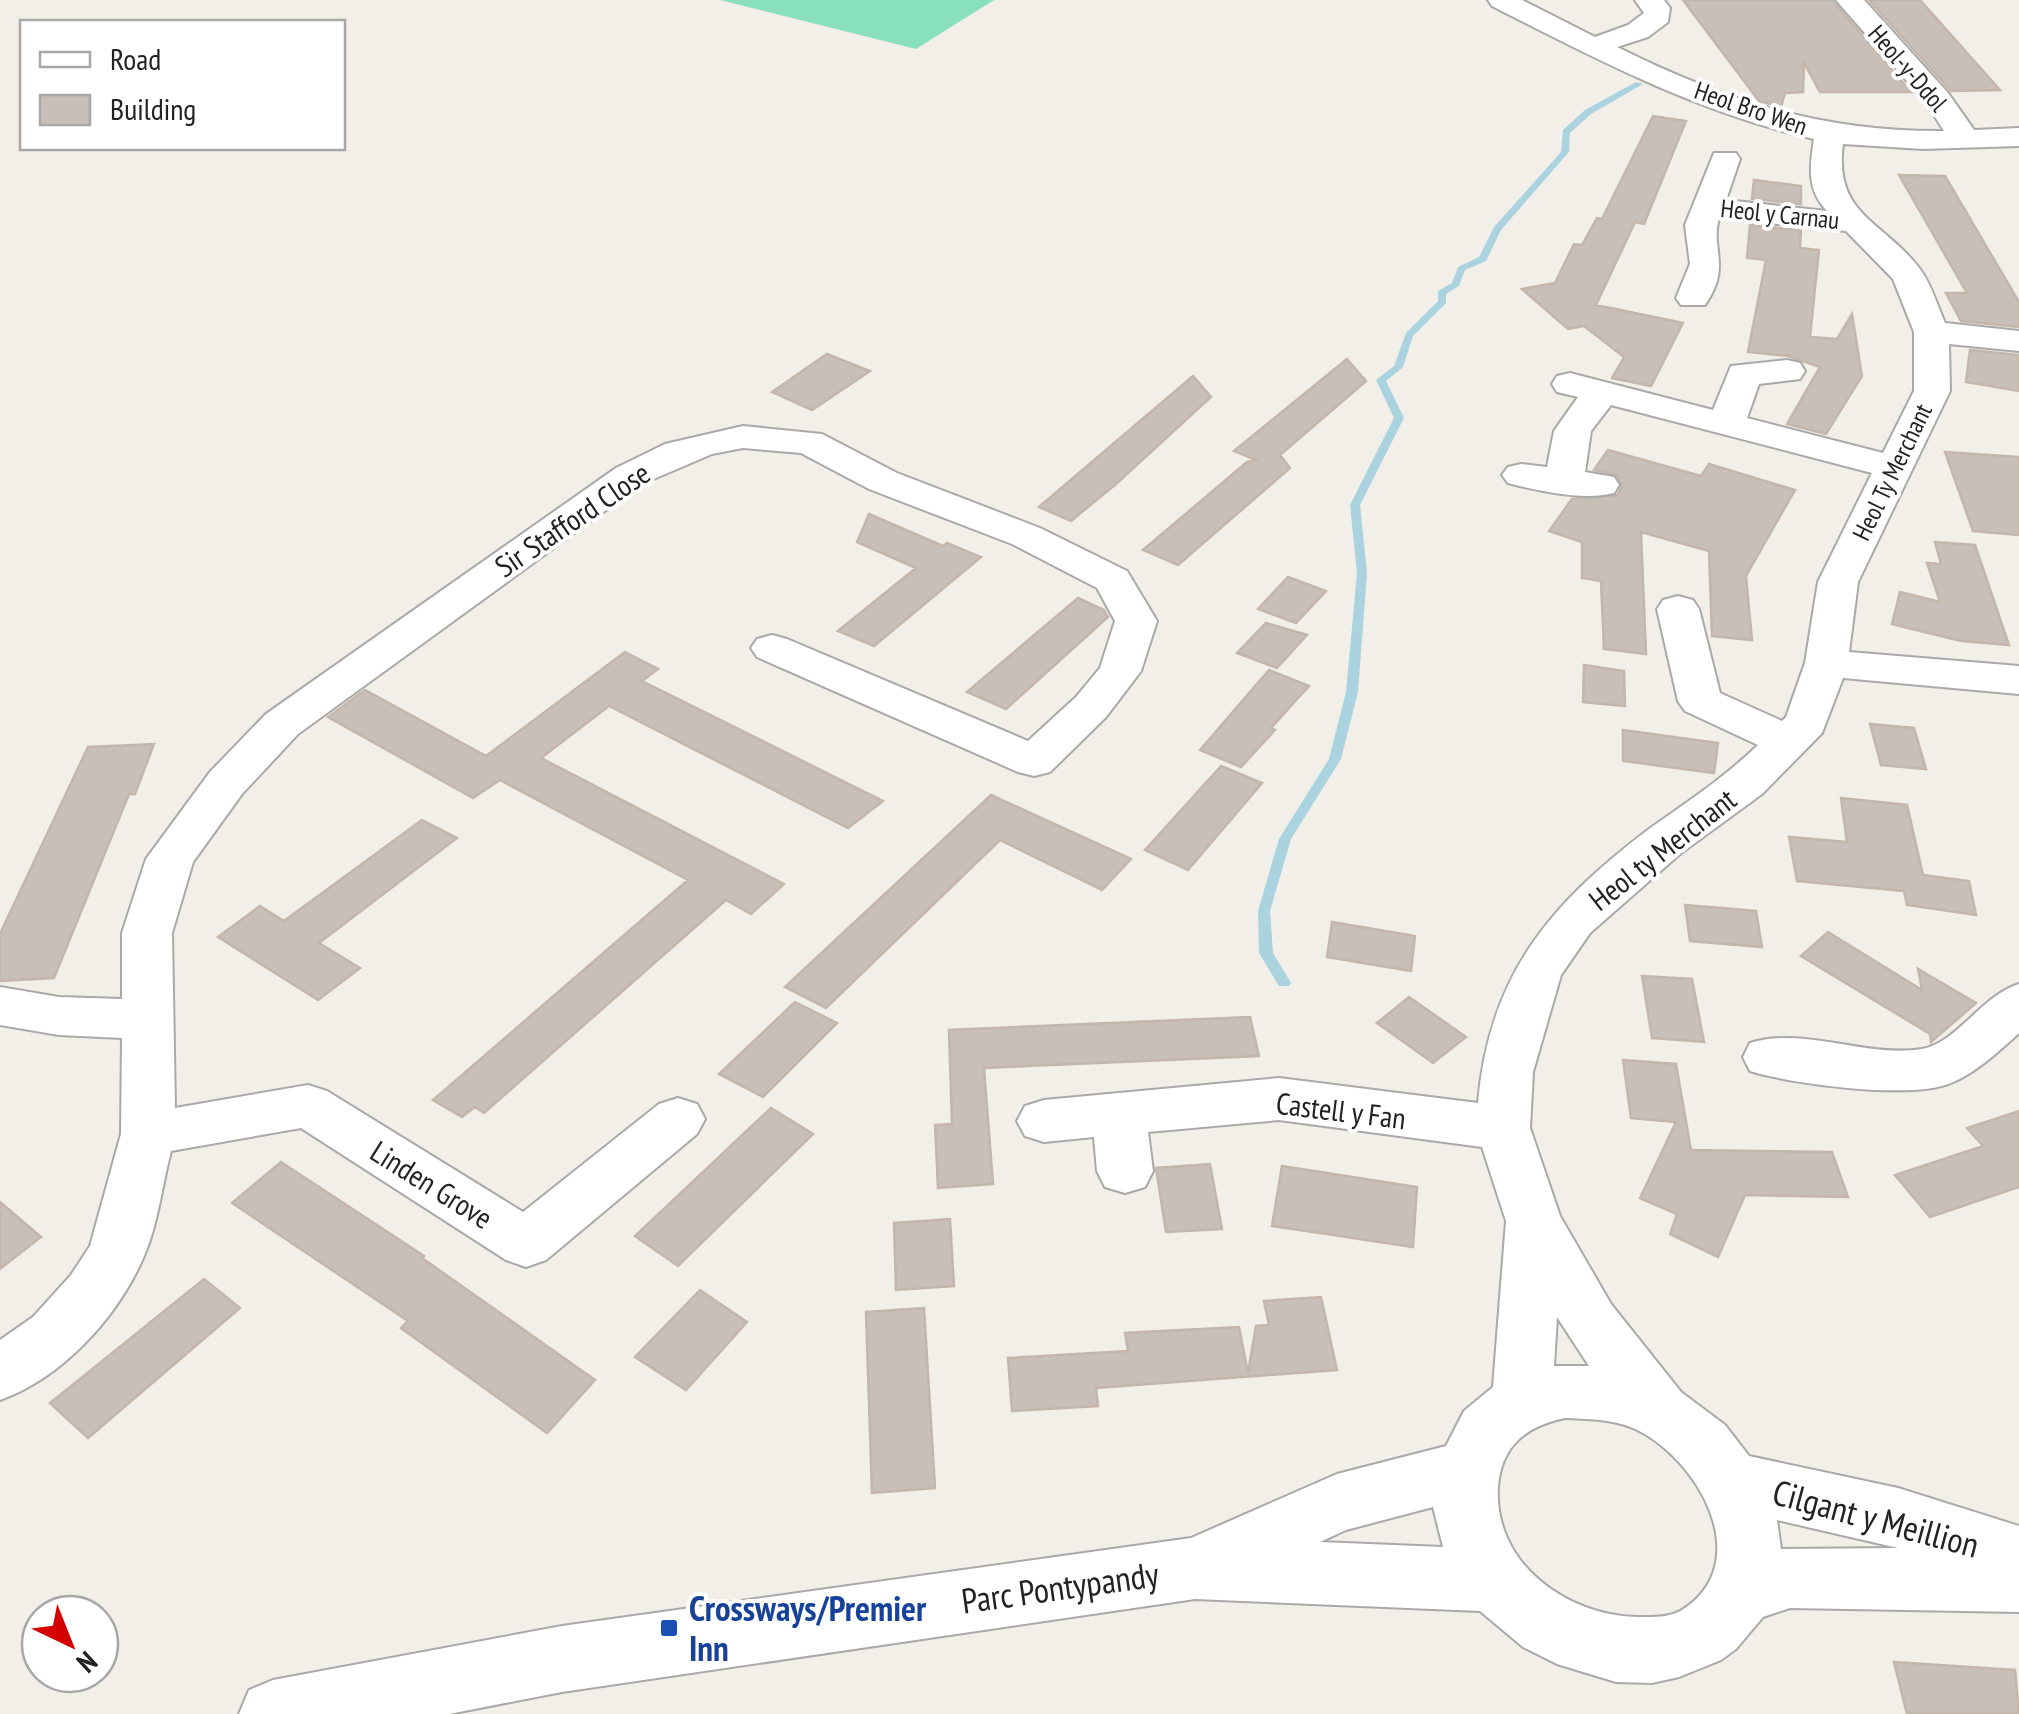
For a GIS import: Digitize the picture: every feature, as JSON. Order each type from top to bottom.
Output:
[{"type":"street","name":"Heol Bro Wen","points":[[1501,0],[1748,112],[1830,134],[1886,140],[2019,137]]},
{"type":"street","points":[[1597,45],[1651,25],[1658,16],[1648,0]]},
{"type":"street","name":"Heol-y-Ddol","points":[[1849,0],[1938,99],[1965,139]]},
{"type":"street","name":"Heol Ty Merchant","points":[[1826,662],[1838,582],[1932,391],[1931,332],[1908,276],[1832,198],[1824,173],[1830,134]]},
{"type":"street","name":"Heol y Carnau","points":[[1694,298],[1706,264],[1701,225],[1725,159]]},
{"type":"street","name":"Heol y Carnau","points":[[1708,207],[1854,222]]},
{"type":"street","points":[[1931,332],[2019,341]]},
{"type":"street","points":[[1706,361],[1744,374],[1786,372]]},
{"type":"street","points":[[1726,426],[1744,374]]},
{"type":"street","points":[[1520,475],[1583,482],[1565,448],[1586,389],[1896,468]]},
{"type":"street","name":"Sir Stafford Close","points":[[0,1374],[54,1335],[92,1292],[117,1253],[148,1134],[147,933],[170,859],[226,782],[282,724],[628,476],[678,452],[743,437],[809,442],[882,481],[1026,536],[1113,580],[1136,621],[1120,671],[1091,707],[1034,762],[772,648]]},
{"type":"street","points":[[1678,610],[1700,700],[1787,741]]},
{"type":"street","points":[[1826,662],[2019,680]]},
{"type":"street","name":"Heol ty Merchant","points":[[1660,1412],[1590,1322],[1534,1220],[1503,1128],[1507,1072],[1536,971],[1564,934],[1610,886],[1746,783],[1806,722],[1826,662]]},
{"type":"street","points":[[1769,1057],[1860,1068],[1932,1069],[1963,1052],[2019,1003]]},
{"type":"street","points":[[0,1006],[59,1016],[146,1020]]},
{"type":"street","name":"Castell y Fan","points":[[1044,1122],[1280,1099],[1503,1128]]},
{"type":"street","name":"Linden Grove","points":[[148,1134],[308,1106],[526,1244],[678,1119]]},
{"type":"street","points":[[1119,1114],[1125,1172]]},
{"type":"street","name":"Heol ty Merchant","points":[[1522,1402],[1534,1220]]},
{"type":"street","points":[[1565,1391],[1612,1394],[1660,1412],[1700,1442],[1732,1481],[1742,1504],[1750,1550],[1742,1593],[1714,1627],[1673,1648],[1635,1652],[1582,1643],[1534,1618],[1494,1580],[1470,1536],[1463,1491],[1473,1450],[1489,1426],[1522,1402],[1565,1391]]},
{"type":"street","name":"Parc Pontypandy","points":[[1195,1568],[1337,1503],[1468,1469]]},
{"type":"street","name":"Cilgant y Meillion","points":[[1732,1481],[1898,1518],[2019,1557]]},
{"type":"street","name":"Parc Pontypandy","points":[[273,1714],[562,1659],[1195,1568],[1494,1580]]},
{"type":"street","name":"Cilgant y Meillion","points":[[1742,1593],[1790,1577],[2019,1581]]},
{"type":"green space","points":[[720,0],[994,0],[916,49]]},
{"type":"building","points":[[1683,0],[1832,0],[1911,92],[1820,92],[1804,63],[1803,92],[1785,93],[1781,107],[1759,101]]},
{"type":"building","points":[[1869,0],[1920,0],[2000,90],[1951,91]]},
{"type":"building","points":[[1653,116],[1686,121],[1644,224],[1635,222],[1596,305],[1683,323],[1651,386],[1612,378],[1624,357],[1584,326],[1568,329],[1522,289],[1555,283],[1574,244],[1582,245],[1597,218],[1602,219]]},
{"type":"building","points":[[1899,175],[1945,176],[2019,302],[2019,327],[1961,321],[1946,293],[1967,293]]},
{"type":"building","points":[[1754,180],[1801,186],[1801,204],[1752,199]]},
{"type":"building","points":[[1750,225],[1801,230],[1800,248],[1819,250],[1810,337],[1837,339],[1852,314],[1862,376],[1826,434],[1787,424],[1820,367],[1788,356],[1748,352],[1766,260],[1747,258]]},
{"type":"building","points":[[1970,350],[2019,355],[2019,391],[1966,382]]},
{"type":"building","points":[[827,354],[870,371],[812,410],[772,392]]},
{"type":"building","points":[[1347,359],[1366,381],[1280,455],[1290,468],[1178,565],[1143,550],[1247,462],[1256,460],[1234,451]]},
{"type":"building","points":[[1193,376],[1211,397],[1116,484],[1071,521],[1039,507]]},
{"type":"building","points":[[1608,450],[1701,476],[1709,464],[1795,490],[1746,576],[1752,640],[1712,636],[1709,551],[1641,532],[1646,654],[1604,649],[1601,581],[1582,578],[1582,542],[1549,531],[1572,499],[1617,495],[1622,487],[1617,475],[1594,470]]},
{"type":"building","points":[[1945,452],[2019,457],[2019,535],[1973,531]]},
{"type":"building","points":[[869,514],[943,546],[947,543],[981,557],[874,646],[838,631],[916,568],[857,542]]},
{"type":"building","points":[[1935,542],[1975,545],[2009,645],[1961,641],[1892,624],[1900,592],[1940,602],[1927,563],[1941,564]]},
{"type":"building","points":[[1288,577],[1326,591],[1296,623],[1258,609]]},
{"type":"building","points":[[1078,598],[1104,610],[1108,617],[1006,709],[967,692]]},
{"type":"building","points":[[1266,623],[1307,635],[1277,668],[1237,653]]},
{"type":"building","points":[[625,652],[658,669],[642,681],[883,801],[848,828],[609,706],[541,758],[784,884],[751,914],[726,900],[484,1113],[475,1107],[462,1117],[433,1100],[688,880],[500,780],[473,798],[328,717],[365,690],[486,756]]},
{"type":"building","points":[[1584,665],[1624,671],[1625,706],[1583,702]]},
{"type":"building","points":[[1269,670],[1309,686],[1271,728],[1275,730],[1241,767],[1200,750]]},
{"type":"building","points":[[1870,724],[1914,728],[1926,769],[1881,765]]},
{"type":"building","points":[[1623,730],[1718,743],[1714,773],[1623,761]]},
{"type":"building","points":[[154,744],[135,794],[129,794],[54,978],[0,981],[0,934],[88,747]]},
{"type":"building","points":[[1221,766],[1262,783],[1188,870],[1145,850]]},
{"type":"building","points":[[991,795],[1131,859],[1102,890],[1000,840],[826,1008],[785,987]]},
{"type":"building","points":[[1841,798],[1907,805],[1923,875],[1969,881],[1976,915],[1907,905],[1904,891],[1797,881],[1789,837],[1847,842]]},
{"type":"building","points":[[422,820],[457,838],[319,943],[360,968],[318,1000],[218,937],[260,906],[284,921]]},
{"type":"building","points":[[1685,905],[1756,911],[1762,947],[1690,941]]},
{"type":"building","points":[[1332,922],[1415,936],[1411,971],[1327,957]]},
{"type":"building","points":[[1828,932],[1922,990],[1918,969],[1976,1003],[1931,1042],[1930,1034],[1801,956]]},
{"type":"building","points":[[1642,976],[1692,979],[1704,1042],[1652,1038]]},
{"type":"building","points":[[1409,997],[1466,1037],[1433,1063],[1377,1023]]},
{"type":"building","points":[[795,1002],[837,1023],[763,1097],[719,1074]]},
{"type":"building","points":[[1250,1017],[1259,1056],[984,1068],[993,1184],[938,1188],[935,1125],[952,1124],[949,1030]]},
{"type":"building","points":[[1623,1060],[1676,1064],[1691,1150],[1832,1152],[1848,1197],[1745,1195],[1718,1257],[1670,1234],[1677,1214],[1640,1198],[1676,1122],[1631,1118]]},
{"type":"building","points":[[771,1108],[813,1134],[678,1266],[635,1236]]},
{"type":"building","points":[[2019,1111],[2019,1187],[1930,1217],[1895,1175],[1983,1146],[1967,1128]]},
{"type":"building","points":[[281,1162],[424,1256],[595,1380],[547,1433],[401,1328],[408,1321],[232,1203]]},
{"type":"building","points":[[1210,1164],[1222,1229],[1166,1232],[1156,1168]]},
{"type":"building","points":[[1282,1166],[1417,1187],[1413,1247],[1272,1226]]},
{"type":"building","points":[[0,1202],[41,1237],[0,1269]]},
{"type":"building","points":[[950,1219],[954,1286],[896,1290],[894,1223]]},
{"type":"building","points":[[204,1279],[240,1308],[88,1438],[50,1403]]},
{"type":"building","points":[[700,1290],[747,1322],[686,1390],[635,1357]]},
{"type":"building","points":[[1321,1297],[1337,1370],[1096,1388],[1098,1406],[1012,1411],[1008,1358],[1128,1351],[1125,1333],[1239,1327],[1248,1373],[1256,1326],[1269,1325],[1264,1301]]},
{"type":"building","points":[[924,1308],[935,1488],[872,1493],[866,1312]]},
{"type":"building","points":[[1894,1662],[2015,1670],[2019,1714],[1907,1714]]},
{"type":"waterway","points":[[1284,983],[1266,953],[1264,911],[1285,839],[1335,759],[1352,692],[1362,573],[1355,505],[1399,418],[1381,380],[1398,367],[1409,335],[1443,301],[1441,293],[1456,284],[1461,269],[1483,259],[1497,229],[1565,152],[1566,132],[1588,112],[1639,84]]},
{"type":"place","name":"Crossways/Premier Inn","points":[[669,1628]]}]
